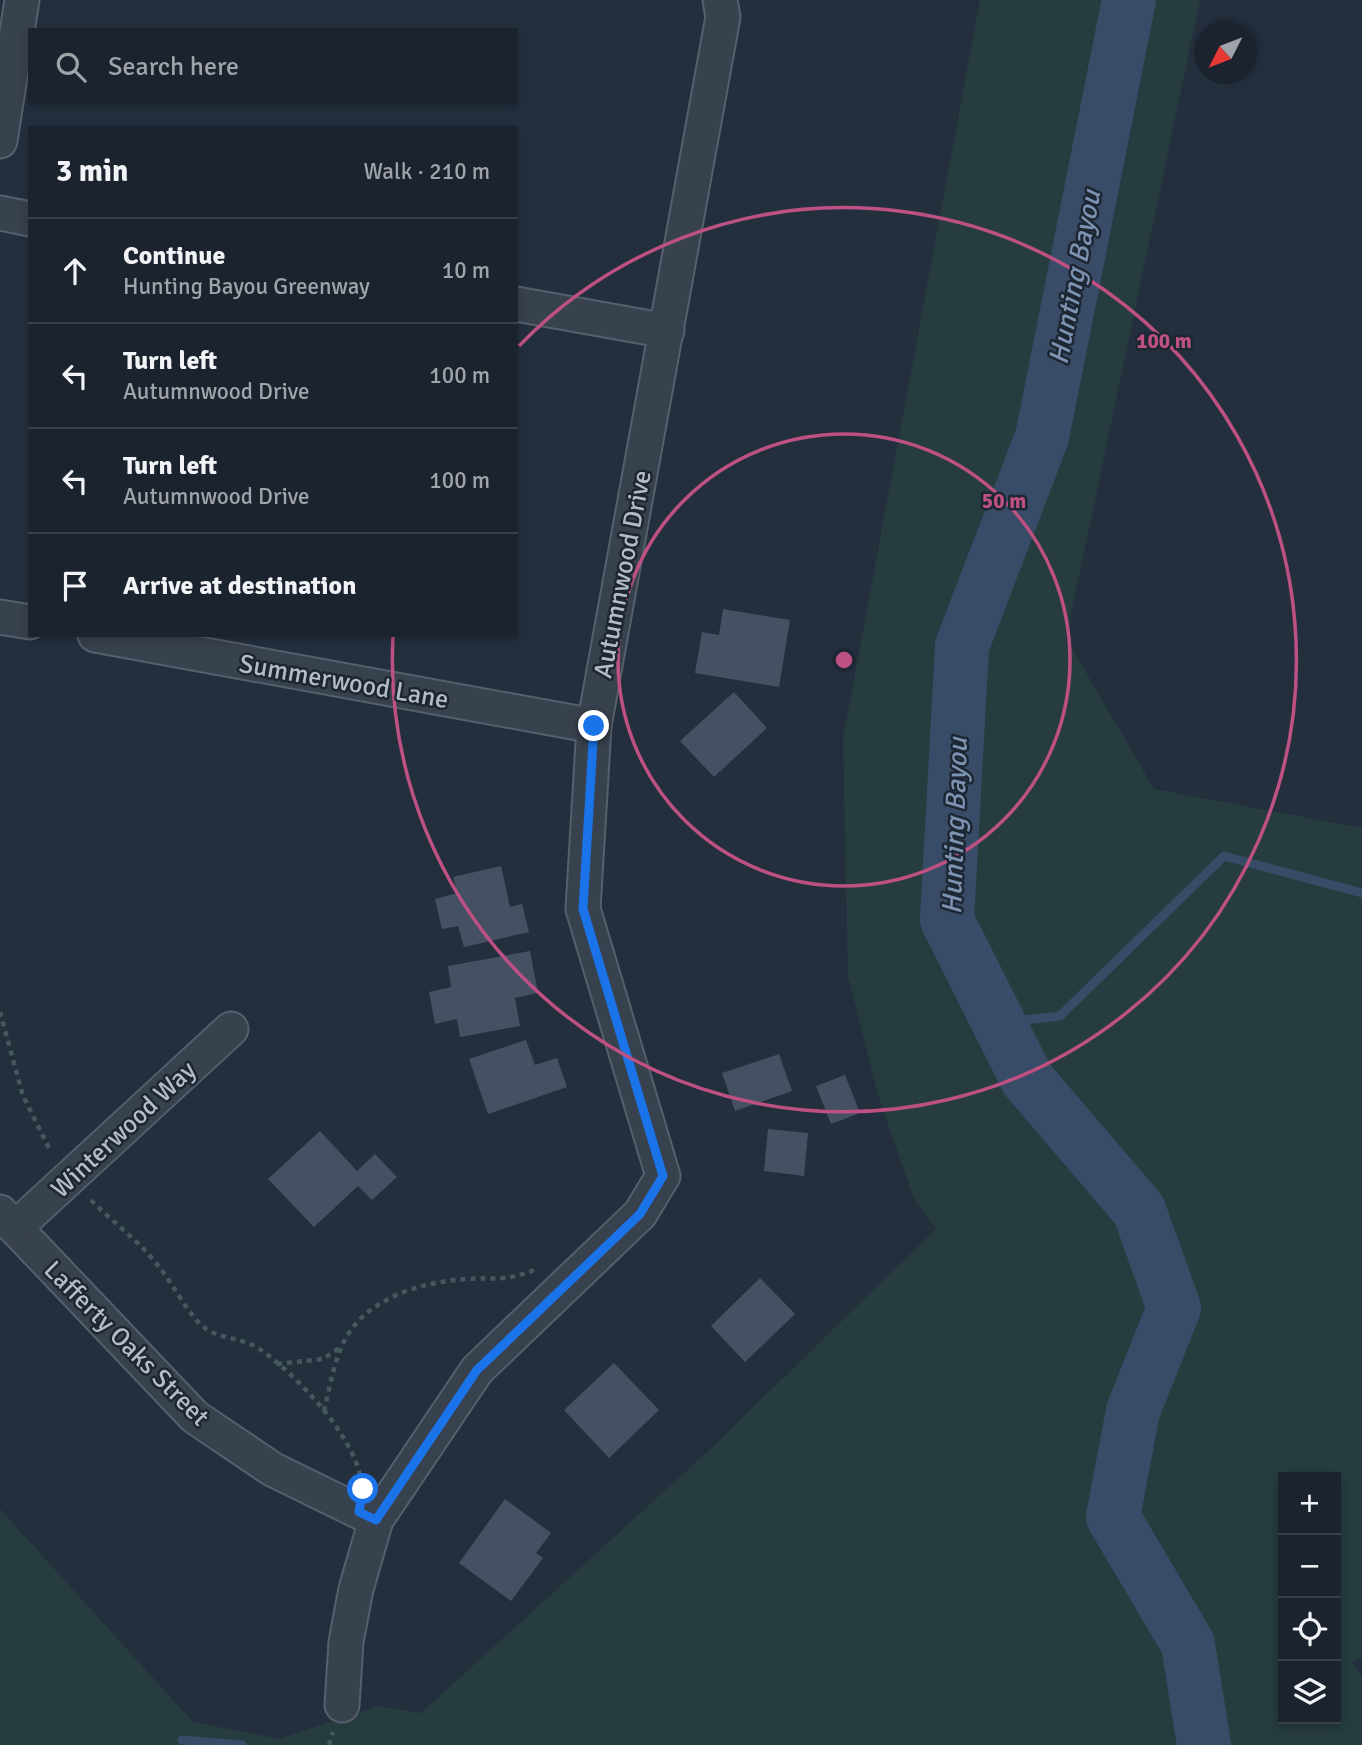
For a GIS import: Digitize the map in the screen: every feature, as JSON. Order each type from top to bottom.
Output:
[{"type":"street","points":[[0,141],[22,0]]},
{"type":"street","name":"Autumnwood Drive","points":[[337,1718],[346,1642],[368,1516],[477,1370],[640,1214],[663,1176],[583,909],[594,726],[723,16],[720,0]]},
{"type":"street","points":[[0,213],[28,219]]},
{"type":"street","points":[[518,304],[667,331]]},
{"type":"street","points":[[0,617],[28,622]]},
{"type":"street","name":"Summerwood Lane","points":[[106,637],[594,726]]},
{"type":"street","name":"Winterwood Way","points":[[7,1220],[231,1029]]},
{"type":"street","name":"Lafferty Oaks Street","points":[[7,1220],[195,1418],[272,1469],[368,1516]]},
{"type":"path","points":[[0,1012],[23,1096],[55,1157]]},
{"type":"path","points":[[86,1194],[156,1263],[200,1323],[215,1335],[241,1339],[258,1349],[340,1428],[358,1461],[368,1516]]},
{"type":"path","points":[[276,1364],[323,1359],[341,1346],[361,1318],[396,1294],[429,1283],[467,1279],[510,1279],[539,1268]]},
{"type":"path","points":[[324,1411],[341,1346]]},
{"type":"path","points":[[329,1745],[337,1718]]},
{"type":"green space","points":[[980,0],[1200,0],[1066,638],[1154,789],[1362,828],[1362,1658],[1352,1662],[1362,1676],[1362,1745],[0,1745],[0,1509],[193,1722],[280,1739],[378,1706],[421,1713],[706,1453],[936,1229],[914,1199],[878,1095],[848,976],[843,739]]},
{"type":"building","points":[[723,609],[790,620],[779,687],[695,673],[702,632],[719,635]]},
{"type":"building","points":[[734,692],[767,728],[714,777],[680,741]]},
{"type":"building","points":[[501,866],[510,907],[522,904],[529,932],[464,947],[458,926],[442,929],[435,899],[457,893],[453,877]]},
{"type":"building","points":[[530,951],[538,993],[515,998],[520,1026],[460,1037],[457,1019],[435,1024],[429,992],[451,987],[448,966]]},
{"type":"building","points":[[526,1040],[535,1065],[557,1058],[567,1087],[488,1114],[469,1059]]},
{"type":"building","points":[[779,1054],[792,1091],[735,1111],[722,1073]]},
{"type":"building","points":[[845,1075],[860,1113],[831,1124],[816,1086]]},
{"type":"building","points":[[768,1129],[808,1133],[804,1176],[764,1171]]},
{"type":"building","points":[[320,1131],[357,1171],[375,1154],[397,1177],[372,1200],[358,1186],[314,1227],[268,1179]]},
{"type":"building","points":[[760,1278],[795,1314],[745,1362],[711,1326]]},
{"type":"building","points":[[614,1363],[659,1410],[609,1458],[564,1410]]},
{"type":"building","points":[[505,1499],[551,1533],[536,1553],[543,1558],[511,1601],[459,1563]]},
{"type":"waterway","name":"Hunting Bayou","points":[[1129,0],[1042,437],[962,646],[947,920],[1027,1079],[1139,1210],[1174,1308],[1133,1411],[1113,1517],[1188,1644],[1204,1745]]},
{"type":"waterway","points":[[996,1023],[1060,1016],[1224,856],[1362,893]]},
{"type":"waterway","points":[[182,1740],[242,1745]]},
{"type":"route","points":[[363,1489],[359,1512],[376,1520],[477,1370],[640,1214],[663,1176],[583,909],[594,726]]}]
